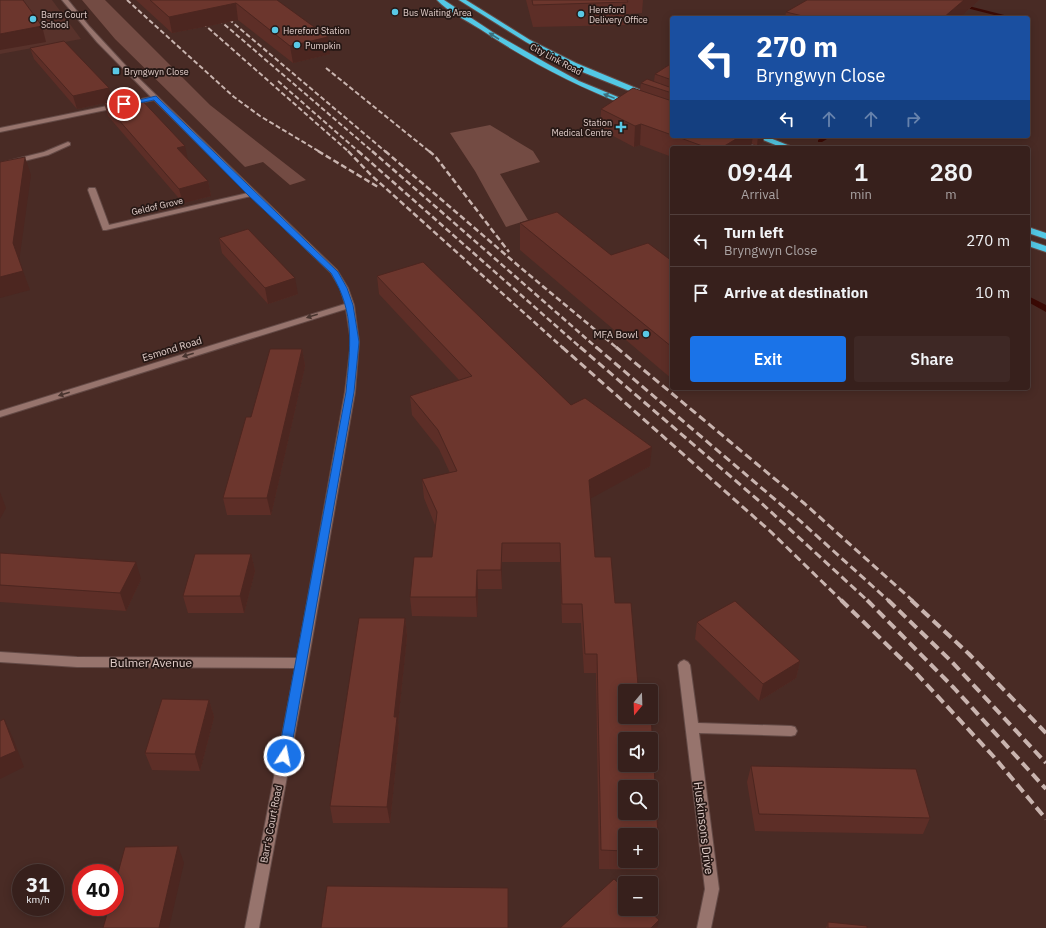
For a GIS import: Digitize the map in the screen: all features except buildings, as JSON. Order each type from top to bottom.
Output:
[{"type":"highway","name":"City Link Road","points":[[440,0],[510,46],[546,66],[591,89],[640,108]]},
{"type":"highway","name":"City Link Road","points":[[462,0],[528,41],[573,66],[670,105]]},
{"type":"highway","points":[[727,138],[749,146]]},
{"type":"highway","points":[[763,138],[785,146]]},
{"type":"highway","points":[[1030,231],[1046,236]]},
{"type":"highway","points":[[1030,244],[1046,250]]},
{"type":"street","name":"Barr's Court Road","points":[[65,0],[88,28],[156,98],[252,194],[334,272],[344,288],[350,305],[355,342],[350,392],[302,662],[252,928]]},
{"type":"street","points":[[0,130],[156,98]]},
{"type":"street","points":[[0,166],[46,154],[68,144]]},
{"type":"street","name":"Geldof Grove","points":[[92,190],[106,228],[252,194]]},
{"type":"street","name":"Esmond Road","points":[[0,414],[350,305]]},
{"type":"street","name":"Bulmer Avenue","points":[[0,657],[77,662],[302,662]]},
{"type":"street","name":"Huskinsons Drive","points":[[684,665],[712,889],[704,928]]},
{"type":"street","points":[[692,728],[791,731]]},
{"type":"shaded area","name":"Barrs Court School","points":[[0,0],[52,0],[81,39],[0,54]]},
{"type":"shaded area","points":[[82,0],[105,0],[210,105],[306,180],[290,185],[263,162],[245,167],[115,39]]},
{"type":"shaded area","points":[[490,125],[533,151],[540,162],[500,174],[528,220],[506,227],[475,171],[450,133]]},
{"type":"waterway","points":[[938,0],[1005,16]]},
{"type":"waterway","points":[[820,141],[825,138]]},
{"type":"waterway","points":[[1030,299],[1046,309]]},
{"type":"railway","points":[[127,0],[234,97],[260,116],[320,152]]},
{"type":"railway","points":[[196,0],[373,152]]},
{"type":"railway","points":[[206,0],[386,152]]},
{"type":"railway","points":[[197,18],[349,152]]},
{"type":"railway","points":[[326,68],[430,152]]},
{"type":"railway","points":[[278,81],[359,152]]},
{"type":"railway","points":[[318,151],[378,187]]},
{"type":"railway","points":[[358,151],[581,348]]},
{"type":"railway","points":[[372,151],[597,348]]},
{"type":"railway","points":[[385,151],[617,348]]},
{"type":"railway","points":[[429,151],[435,156],[509,252]]},
{"type":"railway","points":[[349,152],[371,175],[563,348]]},
{"type":"railway","points":[[562,347],[770,531],[842,601]]},
{"type":"railway","points":[[580,347],[758,500],[868,601]]},
{"type":"railway","points":[[596,347],[798,519],[889,601]]},
{"type":"railway","points":[[616,347],[805,504],[913,601]]},
{"type":"railway","points":[[841,600],[916,673],[994,757],[1046,819]]},
{"type":"railway","points":[[888,600],[951,661],[1046,763]]},
{"type":"railway","points":[[911,600],[969,654],[1046,733]]},
{"type":"railway","points":[[868,601],[954,688],[1046,789]]},
{"type":"place","name":"Bus Waiting Area","points":[[395,12]]},
{"type":"place","name":"Hereford Delivery Office","points":[[581,14]]},
{"type":"place","name":"Barrs Court School","points":[[33,19]]},
{"type":"place","name":"Hereford Station","points":[[275,30]]},
{"type":"place","name":"Pumpkin","points":[[297,45]]},
{"type":"place","name":"Bryngwyn Close","points":[[116,71]]},
{"type":"place","name":"Station Medical Centre","points":[[621,127]]},
{"type":"place","name":"MFA Bowl","points":[[646,334]]},
{"type":"route","points":[[124,104],[156,98],[252,194],[334,272],[344,288],[350,305],[355,342],[350,392],[284,756]]}]
